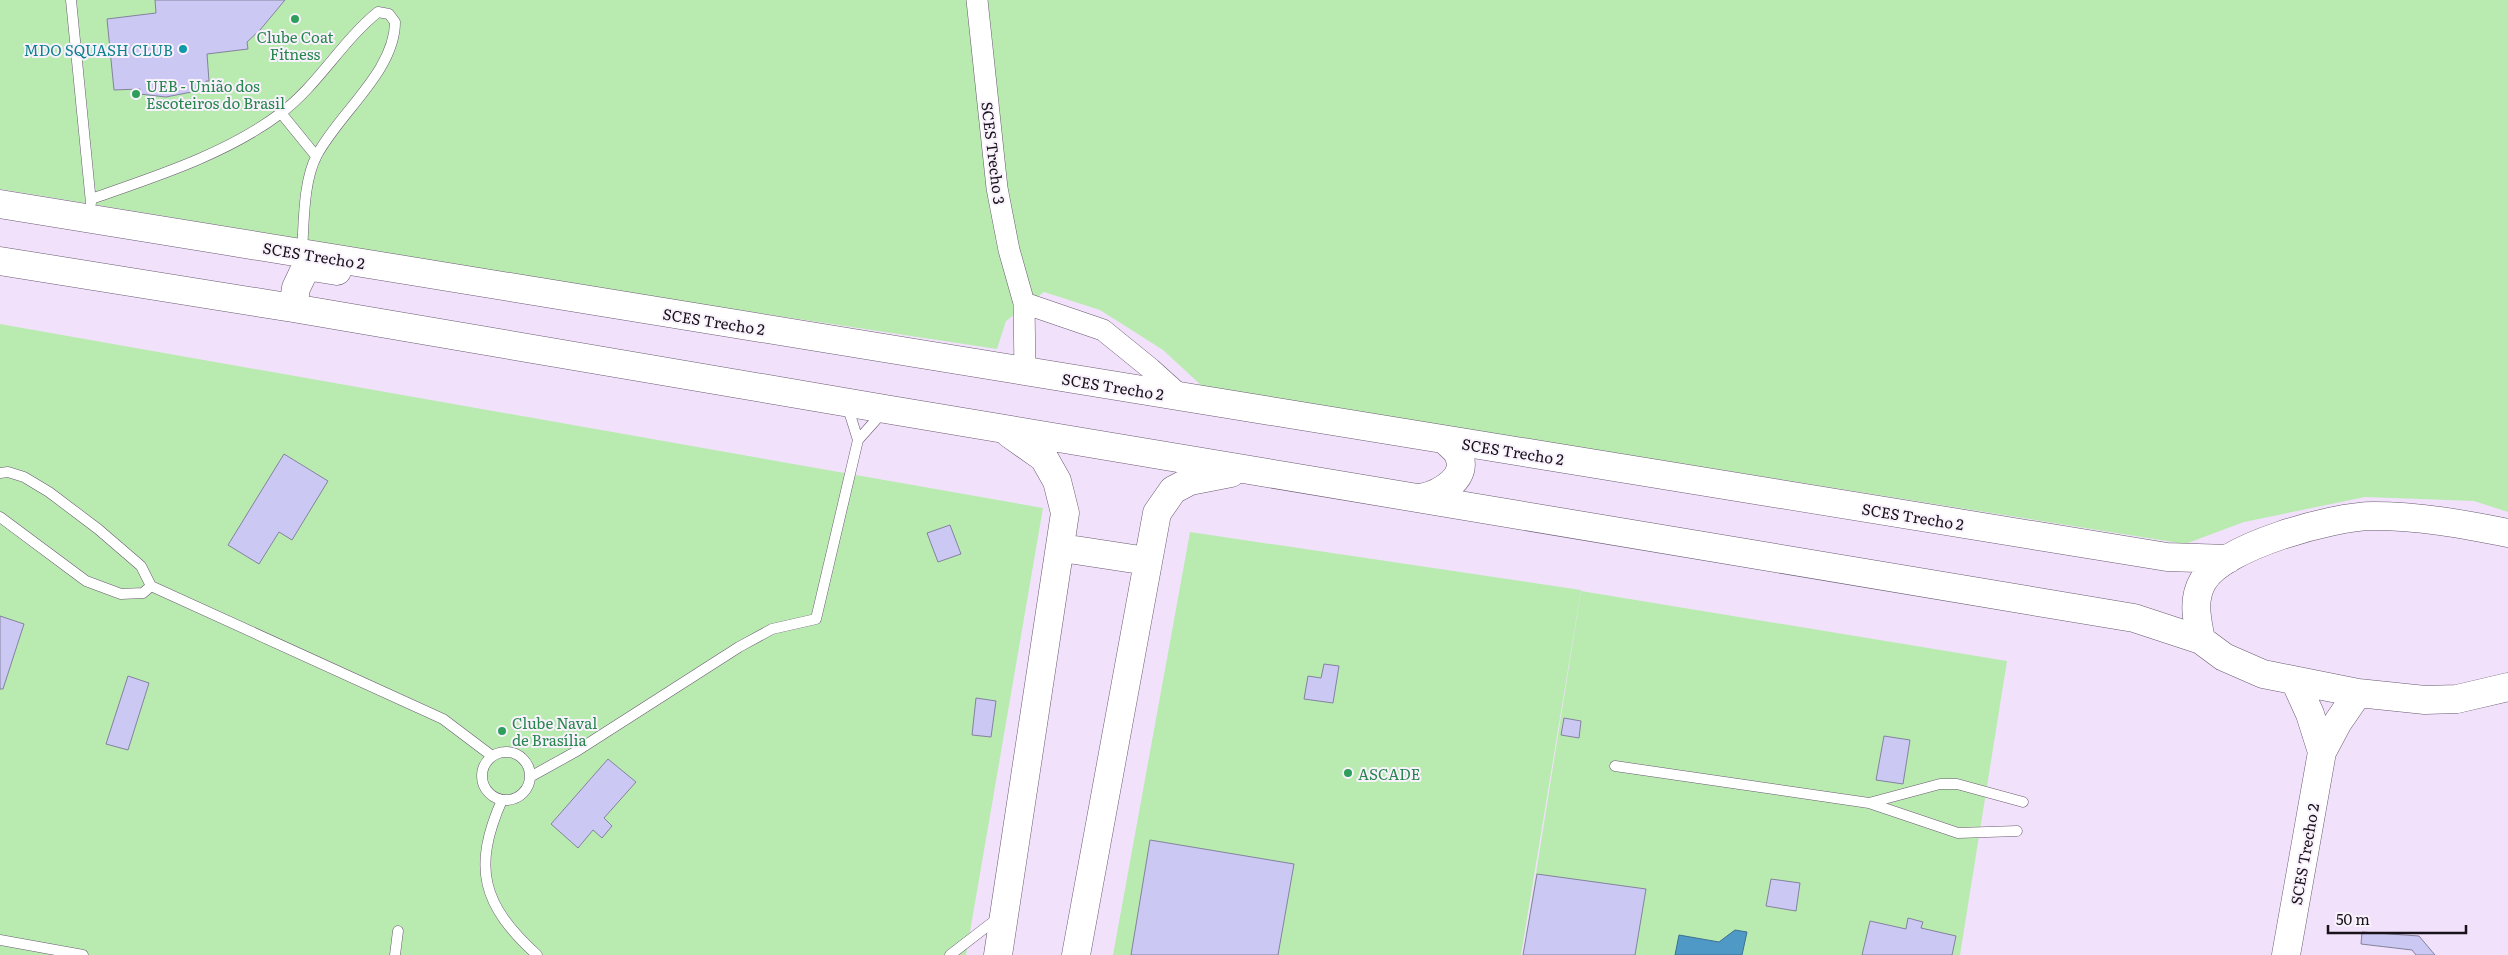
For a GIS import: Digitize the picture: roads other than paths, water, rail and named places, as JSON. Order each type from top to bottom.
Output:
[{"type":"main road","name":"SCES Trecho 2","points":[[0,204],[91,209],[302,253],[1025,372],[2167,557],[2228,559]]},
{"type":"main road","points":[[0,261],[293,308],[885,410],[2134,618],[2201,640],[2224,657],[2263,674],[2358,693],[2425,700],[2457,699],[2508,687]]},
{"type":"main road","points":[[293,308],[298,282],[307,268],[419,284],[435,275]]},
{"type":"main road","points":[[998,955],[1062,548],[1065,513],[1057,481],[1044,458],[1003,429]]},
{"type":"main road","points":[[1421,498],[1435,495],[1449,487],[1456,478],[1460,465],[1458,453],[1445,440]]},
{"type":"main road","points":[[1076,955],[1146,561],[1157,513],[1173,490],[1190,481],[1248,470]]},
{"type":"main road","points":[[2201,640],[2196,611],[2198,594],[2204,579],[2228,559],[2303,527],[2370,516],[2414,517],[2508,533]]},
{"type":"main road","points":[[1062,548],[1146,561]]},
{"type":"main road","name":"SCES Trecho 2","points":[[2295,681],[2310,714],[2322,752]]},
{"type":"main road","name":"SCES Trecho 2","points":[[2288,944],[2322,752],[2338,722],[2358,693]]},
{"type":"street","name":"SCES Trecho 3","points":[[977,0],[997,188],[1009,250],[1024,303],[1025,372]]},
{"type":"street","points":[[1024,303],[1103,330],[1182,397]]},
{"type":"lane","points":[[71,0],[91,209],[150,178],[225,147],[281,113],[331,64],[366,22],[378,12],[388,14],[395,22],[395,34],[384,60],[316,156],[306,195],[302,253]]},
{"type":"lane","points":[[281,113],[316,156]]},
{"type":"lane","points":[[847,403],[858,440]]},
{"type":"lane","points":[[530,777],[575,752],[739,647],[772,629],[816,619],[858,440],[885,410]]},
{"type":"lane","points":[[0,473],[8,472],[24,477],[56,497],[98,528],[141,566],[150,586],[443,719],[492,756]]},
{"type":"lane","points":[[0,517],[86,581],[121,594],[143,594],[150,586]]},
{"type":"lane","points":[[502,752],[513,753],[522,758],[528,766],[530,777],[528,787],[522,794],[513,799],[502,800],[492,795],[485,787],[482,776],[485,765],[492,756],[502,752]]},
{"type":"lane","points":[[1615,766],[1869,804],[1958,834],[2017,831]]},
{"type":"lane","points":[[1869,804],[1940,784],[1957,784],[2023,802]]},
{"type":"lane","points":[[502,800],[486,846],[484,861],[488,883],[497,910],[507,925],[537,955]]},
{"type":"lane","points":[[950,955],[1005,913]]},
{"type":"lane","points":[[394,955],[398,932]]},
{"type":"lane","points":[[0,940],[83,955]]},
{"type":"lane","points":[[2274,955],[2288,944]]},
{"type":"water","points":[[1735,930],[1747,932],[1742,955],[1675,955],[1679,935],[1719,942]]},
{"type":"place","name":"Clube Coat Fitness","points":[[295,19]]},
{"type":"place","name":"MDO SQUASH CLUB","points":[[183,49]]},
{"type":"place","name":"UEB - União dos Escoteiros do Brasil","points":[[136,94]]},
{"type":"place","name":"Clube Naval de Brasília","points":[[502,731]]},
{"type":"place","name":"ASCADE","points":[[1348,773]]}]
